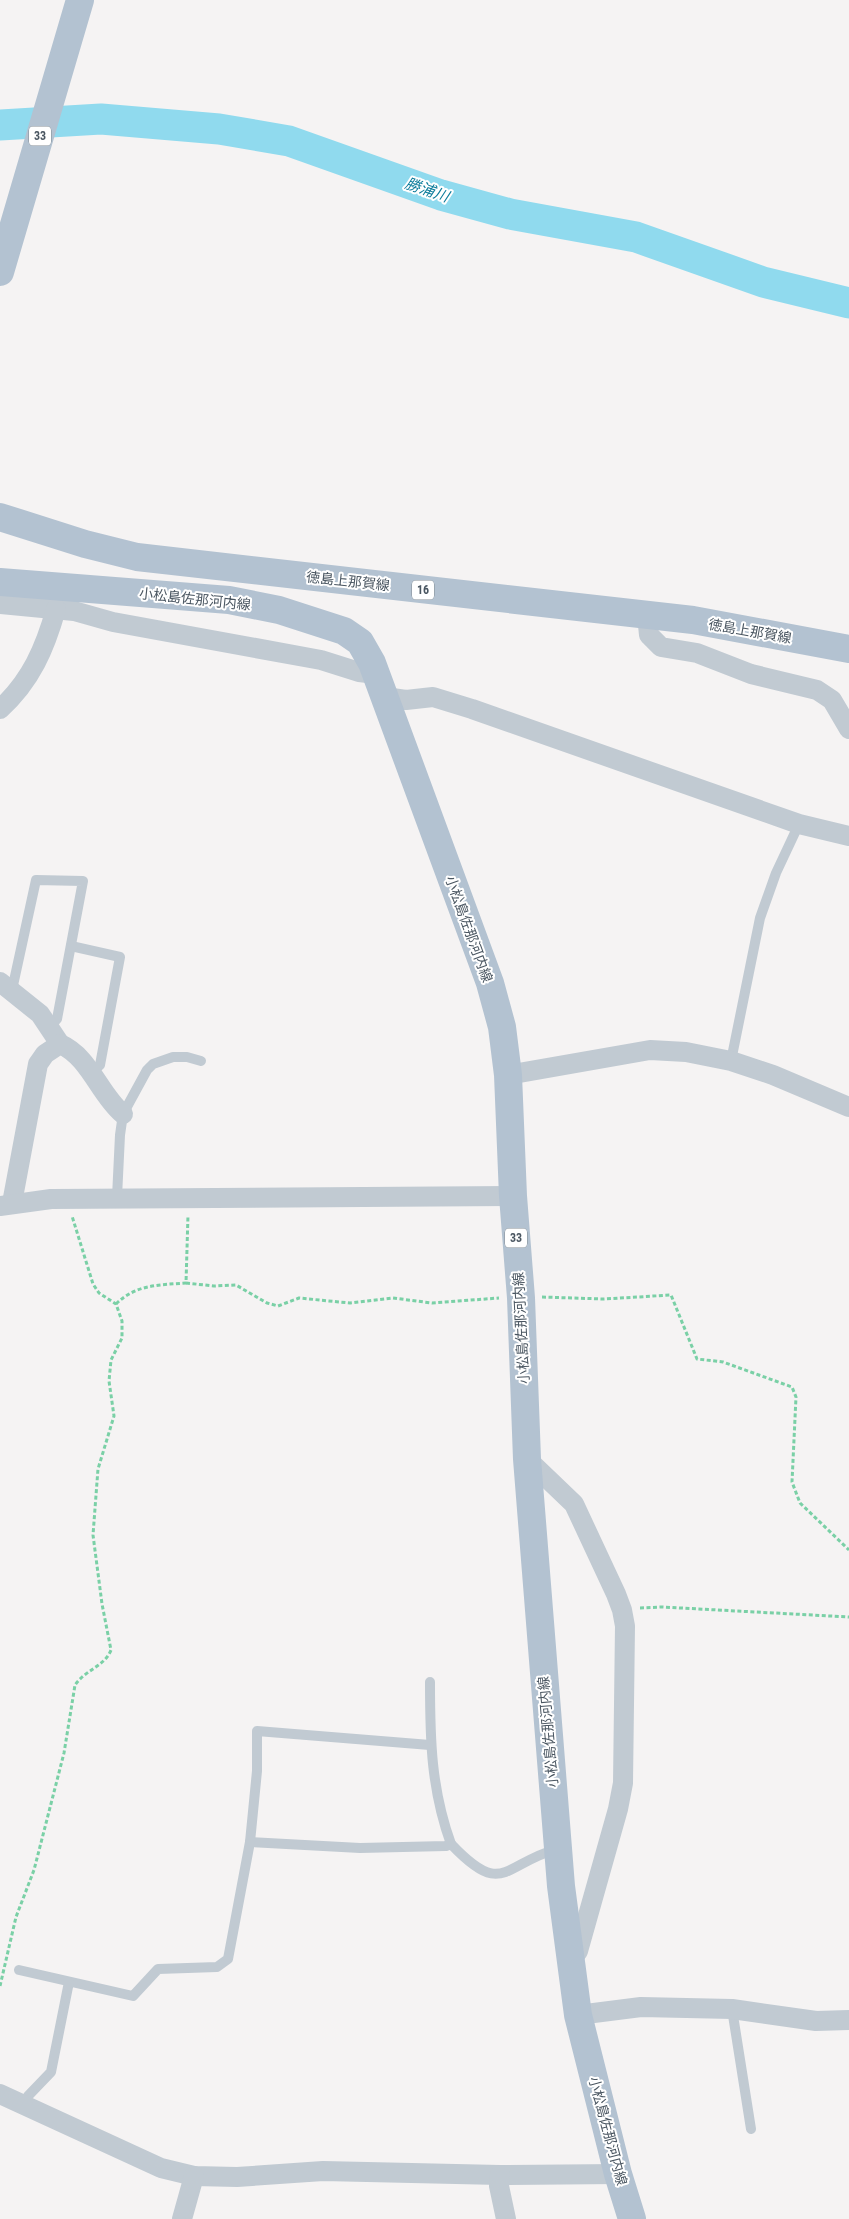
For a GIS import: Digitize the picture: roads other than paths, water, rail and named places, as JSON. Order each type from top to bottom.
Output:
[{"type":"main road","name":"33","points":[[0,272],[80,0]]},
{"type":"main road","name":"徳島上那賀線","points":[[0,517],[85,544],[137,557],[693,620],[849,649]]},
{"type":"main road","name":"小松島佐那河内線","points":[[0,582],[229,600],[278,610],[328,624],[344,631],[360,642],[381,686],[490,983],[502,1027],[508,1075],[527,1458],[558,1848],[578,2015],[618,2174],[632,2219]]},
{"type":"street","points":[[0,604],[74,611],[113,622],[321,660],[359,672],[406,700],[433,697],[799,824],[849,836]]},
{"type":"street","points":[[0,709],[28,678],[48,636],[56,609]]},
{"type":"street","points":[[647,615],[649,635],[661,647],[697,653],[751,674],[817,690],[832,700],[849,728]]},
{"type":"street","points":[[6,986],[40,1014],[54,1036],[70,1048],[92,1072],[112,1104],[124,1114]]},
{"type":"street","points":[[54,1036],[38,1064],[6,1204],[51,1199],[117,1197],[513,1196]]},
{"type":"street","points":[[508,1075],[650,1050],[686,1052],[731,1061],[773,1075],[849,1107]]},
{"type":"street","points":[[527,1458],[574,1504],[622,1610],[625,1626],[623,1783],[618,1808],[578,1951],[571,1961]]},
{"type":"street","points":[[578,2015],[641,2007],[732,2009],[816,2021],[849,2020]]},
{"type":"street","points":[[0,2094],[161,2168],[194,2176],[237,2178],[323,2170],[500,2175],[618,2174]]},
{"type":"street","points":[[500,2175],[499,2186],[506,2219]]},
{"type":"street","points":[[182,2219],[194,2176]]},
{"type":"lane","points":[[731,1061],[760,918],[776,872],[799,824]]},
{"type":"lane","points":[[6,986],[36,880],[83,881],[54,1036]]},
{"type":"lane","points":[[71,946],[120,957],[100,1065],[92,1072]]},
{"type":"lane","points":[[117,1197],[120,1135],[124,1114],[147,1070],[153,1064],[173,1057],[201,1060]]},
{"type":"lane","points":[[430,1682],[430,1745],[435,1787],[451,1844],[468,1862],[486,1872],[501,1874],[547,1851],[558,1848]]},
{"type":"lane","points":[[20,1970],[133,1996],[158,1969],[217,1967],[228,1960],[250,1842],[257,1771],[257,1731],[430,1745]]},
{"type":"lane","points":[[250,1842],[360,1848],[446,1846],[451,1844]]},
{"type":"lane","points":[[24,2106],[28,2096],[51,2072],[69,1982]]},
{"type":"lane","points":[[732,2009],[751,2129]]},
{"type":"waterway","name":"勝浦川","points":[[0,125],[101,119],[219,129],[289,141],[441,195],[510,214],[636,237],[763,282],[849,303]]}]
